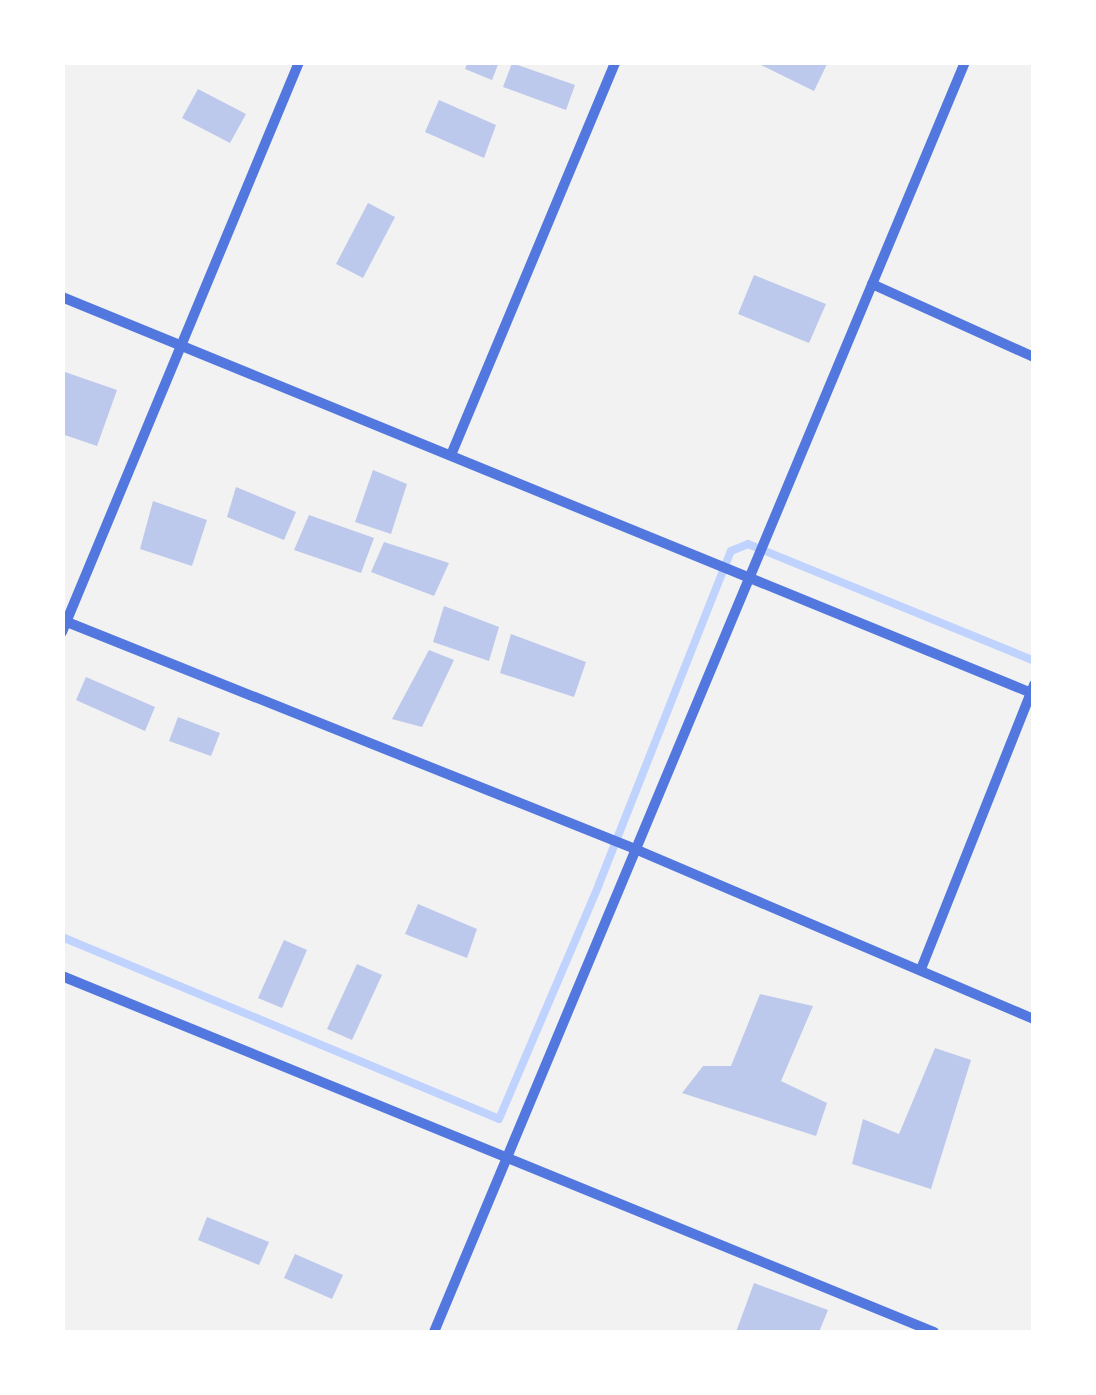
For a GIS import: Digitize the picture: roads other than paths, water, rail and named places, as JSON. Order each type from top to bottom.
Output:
[{"type":"street","points":[[298,62],[64,625],[635,848],[1034,1018]]},
{"type":"street","points":[[451,455],[615,62]]},
{"type":"street","points":[[434,1332],[965,62]]},
{"type":"street","points":[[872,284],[1034,357]]},
{"type":"street","points":[[62,297],[1032,691],[921,969]]},
{"type":"street","points":[[62,976],[934,1332]]},
{"type":"waterway","points":[[62,937],[499,1119],[599,884],[731,551],[748,544],[1034,661]]}]
